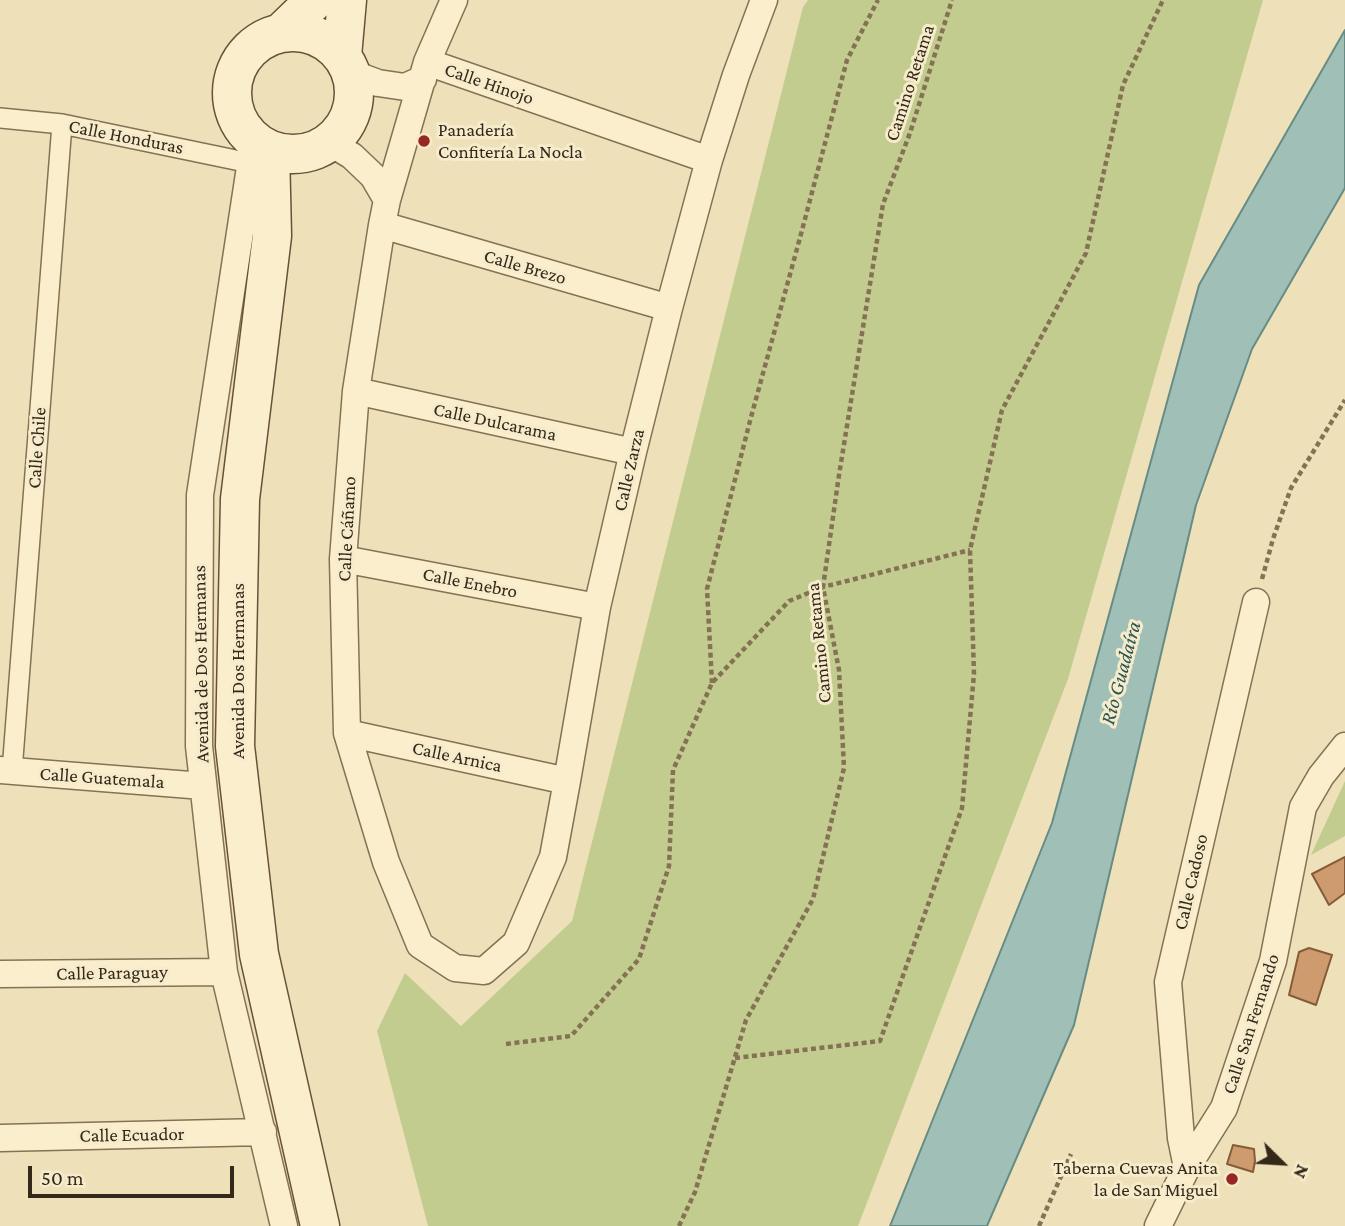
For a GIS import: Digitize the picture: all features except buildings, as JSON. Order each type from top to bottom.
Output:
[{"type":"main road","points":[[282,32],[314,0]]},
{"type":"main road","points":[[347,0],[347,64],[354,86],[354,99],[346,123],[338,134],[319,147],[286,154],[258,151],[238,121],[231,96],[232,83],[241,60],[249,49],[258,41],[282,32],[305,32],[326,41],[347,64]]},
{"type":"main road","name":"Avenida Dos Hermanas","points":[[272,236],[319,147]]},
{"type":"main road","name":"Avenida Dos Hermanas","points":[[258,151],[272,236],[240,499],[235,747],[259,954],[320,1226]]},
{"type":"street","name":"Calle Cáñamo","points":[[454,0],[425,70],[385,213],[356,391],[342,559],[347,733],[386,862],[420,945],[455,968],[484,971],[516,943]]},
{"type":"street","name":"Calle Zarza","points":[[516,943],[553,857],[597,607],[633,452],[709,160],[764,0]]},
{"type":"street","points":[[347,64],[378,83],[405,87],[425,70]]},
{"type":"street","name":"Calle Hinojo","points":[[425,70],[709,160]]},
{"type":"street","name":"Calle Honduras","points":[[0,118],[258,151]]},
{"type":"street","name":"Calle Chile","points":[[6,771],[62,124]]},
{"type":"street","points":[[319,147],[352,156],[373,176],[385,213]]},
{"type":"street","name":"Avenida de Dos Hermanas","points":[[258,151],[200,495],[199,746],[224,972],[284,1226]]},
{"type":"street","name":"Calle Brezo","points":[[385,213],[669,308]]},
{"type":"street","name":"Calle Dulcarama","points":[[356,391],[633,452]]},
{"type":"street","name":"Calle Enebro","points":[[342,559],[597,607]]},
{"type":"street","name":"Calle Cadoso","points":[[1187,1167],[1181,1138],[1168,982],[1256,601]]},
{"type":"street","name":"Calle Arnica","points":[[347,733],[568,781]]},
{"type":"street","name":"Calle San Fernando","points":[[1158,1226],[1187,1167],[1224,1108],[1273,961],[1303,807],[1321,776],[1345,746]]},
{"type":"street","name":"Calle Guatemala","points":[[6,771],[204,786]]},
{"type":"street","name":"Calle Paraguay","points":[[0,974],[224,972]]},
{"type":"street","name":"Calle Ecuador","points":[[0,1138],[263,1132]]},
{"type":"path","points":[[712,684],[707,589],[847,60],[878,0]]},
{"type":"path","name":"Camino Retama","points":[[679,1226],[695,1192],[746,1020],[813,899],[844,768],[839,670],[823,587],[883,204],[910,132],[952,0]]},
{"type":"path","points":[[735,1058],[880,1041],[962,808],[974,674],[970,550],[1002,410],[1086,253],[1124,85],[1163,0]]},
{"type":"path","points":[[1256,601],[1273,539],[1291,488],[1345,400]]},
{"type":"path","points":[[506,1044],[571,1036],[639,959],[669,866],[673,770],[712,684],[789,601],[823,587],[970,550]]},
{"type":"path","points":[[1039,1226],[1071,1154]]},
{"type":"green space","points":[[808,0],[1263,0],[1068,679],[858,1226],[428,1226],[377,1031],[405,973],[461,1026],[572,921],[803,7]]},
{"type":"green space","points":[[1345,781],[1345,836],[1311,855]]},
{"type":"water","name":"Río Guadaíra","points":[[1345,30],[1345,188],[1252,349],[1196,505],[1074,1025],[987,1226],[890,1226],[1052,823],[1199,285]]},
{"type":"place","name":"Panadería Confitería La Nocla","points":[[424,141]]},
{"type":"place","name":"Taberna Cuevas Anita la de San Miguel","points":[[1232,1179]]}]
